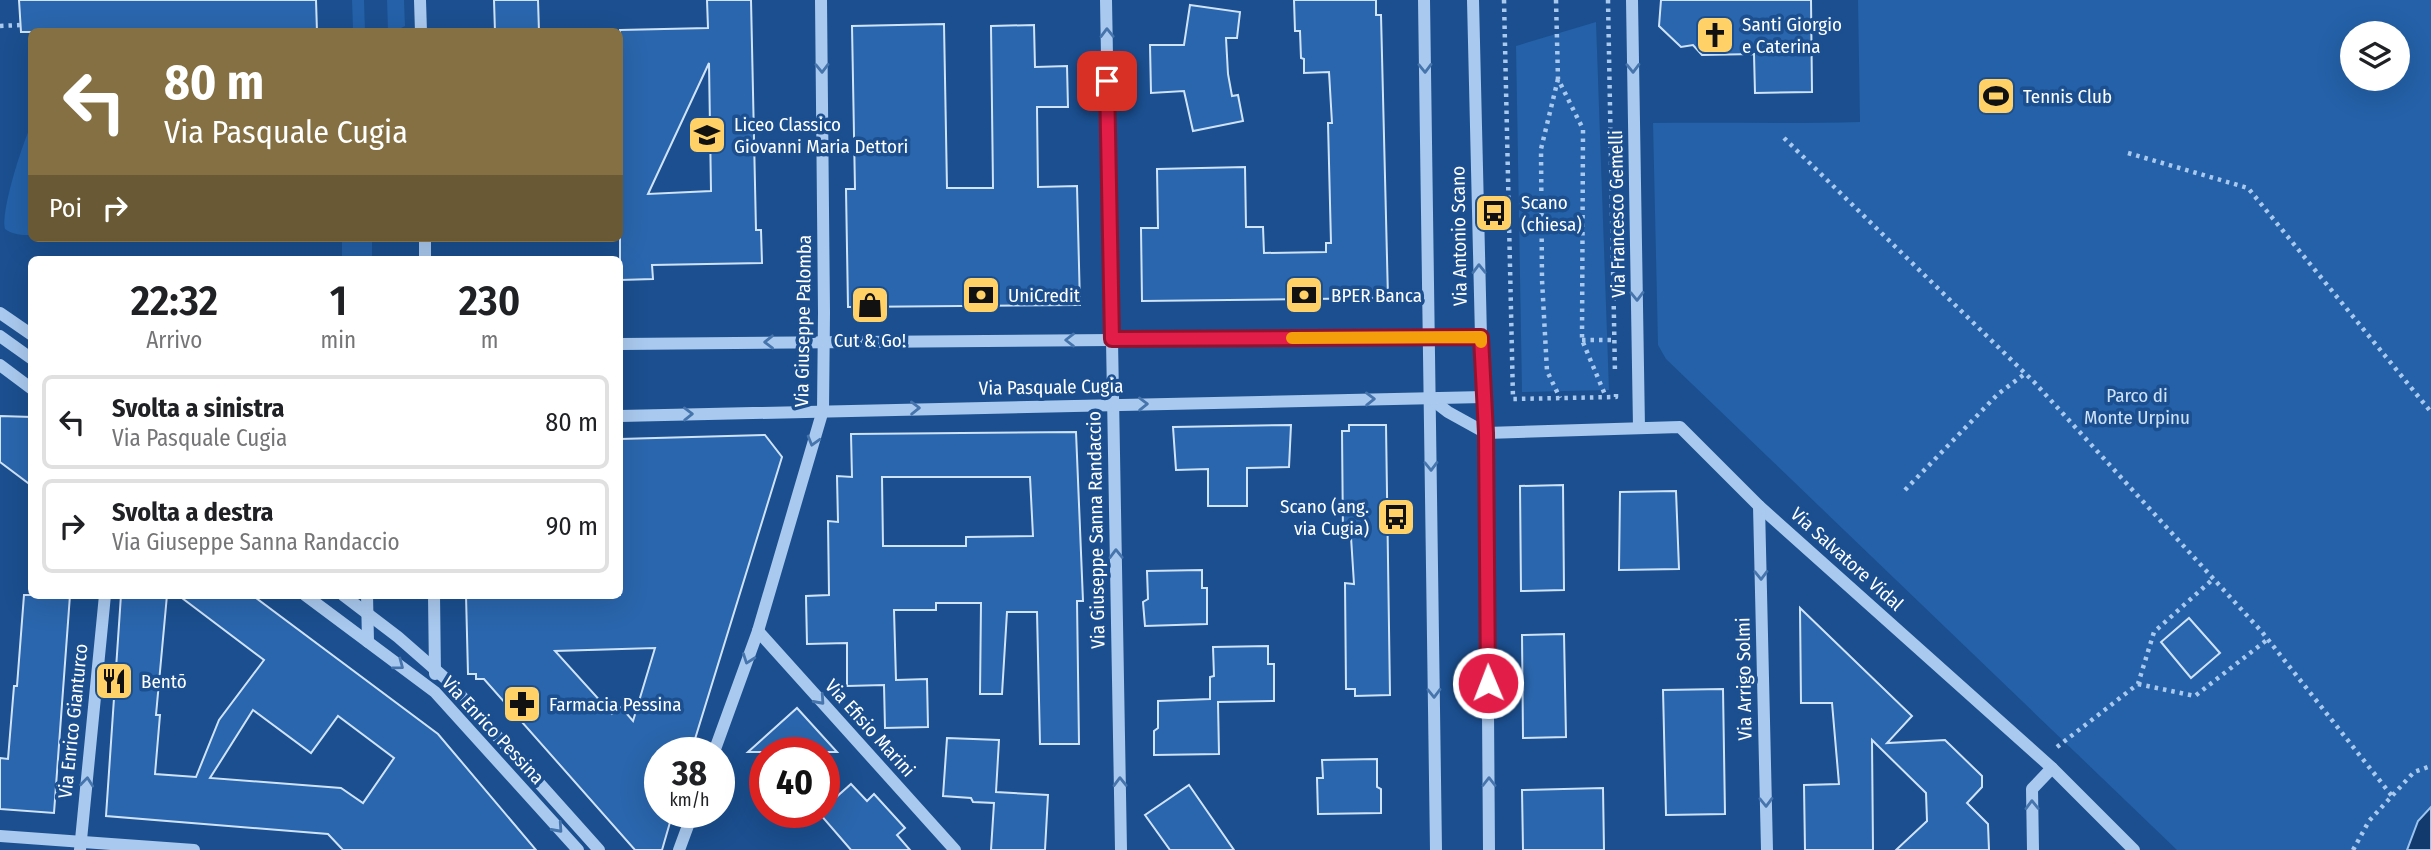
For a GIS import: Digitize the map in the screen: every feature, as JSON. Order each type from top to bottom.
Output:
[{"type":"street","points":[[420,0],[421,28]]},
{"type":"street","name":"Via Giuseppe Palomba","points":[[719,737],[758,631],[823,410],[821,0]]},
{"type":"street","name":"Via Giuseppe Sanna Randaccio","points":[[1106,0],[1121,850]]},
{"type":"street","name":"Via Antonio Scano","points":[[1424,0],[1436,850]]},
{"type":"street","name":"Via Antonio Scano","points":[[1473,0],[1481,337],[1486,433],[1489,850]]},
{"type":"street","name":"Via Francesco Gemelli","points":[[1632,0],[1639,428]]},
{"type":"street","points":[[0,313],[28,332]]},
{"type":"street","points":[[0,336],[28,356]]},
{"type":"street","points":[[623,344],[1481,337]]},
{"type":"street","points":[[5,369],[28,386]]},
{"type":"street","name":"Via Pasquale Cugia","points":[[623,416],[1484,397]]},
{"type":"street","points":[[1430,398],[1448,412],[1486,433]]},
{"type":"street","name":"Via Salvatore Vidal","points":[[1486,433],[1680,427],[1759,506],[2052,768],[2134,850]]},
{"type":"street","name":"Via Arrigo Solmi","points":[[1759,506],[1767,850]]},
{"type":"street","name":"Via Enrico Gianturco","points":[[80,845],[105,599]]},
{"type":"street","name":"Via Enrico Pessina","points":[[310,599],[435,692],[578,850]]},
{"type":"street","points":[[348,599],[435,669],[599,850]]},
{"type":"street","points":[[367,599],[368,642]]},
{"type":"street","points":[[434,599],[435,692]]},
{"type":"street","name":"Via Efisio Marini","points":[[758,631],[955,850]]},
{"type":"street","points":[[2033,850],[2032,789],[2052,768]]},
{"type":"street","points":[[679,850],[687,828]]},
{"type":"street","points":[[0,836],[80,845],[194,850]]},
{"type":"path","points":[[1504,0],[1513,399],[1616,397],[1608,0]]},
{"type":"path","points":[[1556,0],[1558,79],[1541,149],[1542,280],[1547,371],[1560,398]]},
{"type":"path","points":[[0,26],[20,25]]},
{"type":"path","points":[[1558,79],[1583,129],[1582,340],[1606,397]]},
{"type":"path","points":[[1784,138],[2026,373],[2268,639],[2392,796]]},
{"type":"path","points":[[2128,153],[2248,188],[2431,412]]},
{"type":"path","points":[[1582,340],[1614,340]]},
{"type":"path","points":[[1905,490],[1998,394],[2026,373]]},
{"type":"path","points":[[2065,757],[2055,749],[2138,684],[2154,632],[2214,579]]},
{"type":"path","points":[[2138,684],[2195,696],[2268,639]]},
{"type":"path","points":[[2353,850],[2369,821],[2414,772],[2431,766]]},
{"type":"green space","points":[[352,0],[364,0],[365,28],[353,28]]},
{"type":"green space","points":[[387,0],[404,0],[405,26],[388,28]]},
{"type":"green space","name":"Parco di Monte Urpinu","points":[[1858,0],[2431,0],[2431,850],[2177,850],[1666,359],[1658,345],[1653,123],[1860,122]]},
{"type":"green space","points":[[1596,22],[1609,390],[1522,392],[1516,46]]},
{"type":"green space","points":[[28,133],[28,235],[5,229],[4,221],[22,147]]},
{"type":"green space","points":[[342,242],[372,242],[372,256],[342,256]]},
{"type":"shaded area","points":[[2431,807],[2431,850],[2407,850],[2418,821]]},
{"type":"building","points":[[19,0],[316,0],[317,28],[28,28],[28,32],[21,32]]},
{"type":"building","points":[[494,0],[538,0],[539,28],[495,28]]},
{"type":"building","points":[[707,0],[751,0],[756,230],[761,230],[762,263],[652,265],[653,279],[623,280],[620,242],[623,242],[623,30],[708,28]],"holes":[[[709,63],[711,191],[648,194]]]},
{"type":"building","points":[[1294,0],[1376,0],[1376,15],[1381,15],[1388,298],[1142,301],[1141,228],[1158,228],[1157,169],[1245,167],[1246,227],[1263,227],[1264,253],[1326,252],[1326,243],[1331,243],[1328,123],[1332,123],[1329,72],[1304,73],[1300,31],[1295,31]]},
{"type":"building","points":[[1661,0],[1811,0],[1812,92],[1755,93],[1754,54],[1702,55],[1693,45],[1681,47],[1659,26]]},
{"type":"building","points":[[1190,5],[1240,12],[1237,38],[1226,38],[1232,96],[1238,95],[1243,121],[1193,131],[1184,91],[1151,93],[1150,45],[1184,45]]},
{"type":"building","points":[[944,24],[947,188],[993,188],[991,26],[1034,25],[1035,67],[1067,66],[1068,107],[1037,107],[1038,187],[1077,186],[1080,305],[848,307],[846,189],[855,189],[852,26]]},
{"type":"building","points":[[0,416],[28,417],[28,483],[0,462]]},
{"type":"building","points":[[1291,425],[1289,467],[1247,468],[1247,506],[1208,506],[1208,469],[1176,470],[1173,427]]},
{"type":"building","points":[[1349,425],[1386,425],[1390,695],[1355,696],[1355,689],[1346,689],[1345,583],[1354,584],[1351,537],[1343,537],[1342,431],[1349,431]]},
{"type":"building","points":[[1076,432],[1083,601],[1077,601],[1079,744],[1040,744],[1037,612],[1007,612],[1002,694],[980,694],[981,603],[936,603],[936,610],[894,610],[896,680],[927,679],[928,727],[885,728],[884,685],[847,686],[847,643],[807,644],[806,596],[829,595],[828,521],[838,522],[837,476],[852,477],[851,434]],"holes":[[[882,477],[1030,477],[1033,536],[966,537],[966,546],[883,546]]]},
{"type":"building","points":[[765,435],[782,457],[696,737],[644,737],[644,828],[668,828],[662,850],[635,850],[484,679],[476,679],[476,674],[468,674],[466,599],[623,599],[623,439]],"holes":[[[655,648],[633,721],[621,707],[612,714],[555,651]]]},
{"type":"building","points":[[1563,485],[1564,590],[1521,591],[1520,486]]},
{"type":"building","points":[[1676,491],[1679,569],[1619,570],[1620,492]]},
{"type":"building","points":[[1202,570],[1202,588],[1207,588],[1207,624],[1145,626],[1143,602],[1148,599],[1147,571]]},
{"type":"building","points":[[24,595],[28,595],[28,599],[70,599],[54,813],[0,809],[0,758],[8,759],[14,686],[17,686]]},
{"type":"building","points":[[121,599],[167,599],[156,715],[160,715],[155,774],[196,777],[219,720],[264,660],[183,599],[257,599],[438,734],[536,850],[343,850],[328,834],[106,816]],"holes":[[[253,710],[311,753],[338,716],[394,758],[363,803],[341,788],[210,778]]]},
{"type":"building","points":[[1800,608],[1912,716],[1887,743],[1945,740],[1982,776],[1982,787],[1967,803],[1988,824],[1989,850],[1896,850],[1927,821],[1926,793],[1872,740],[1873,850],[1805,850],[1804,785],[1839,784],[1832,703],[1801,703]]},
{"type":"building","points":[[2189,618],[2220,653],[2191,678],[2161,642]]},
{"type":"building","points":[[1564,634],[1566,737],[1523,738],[1522,635]]},
{"type":"building","points":[[1268,646],[1268,664],[1274,664],[1274,701],[1218,702],[1219,754],[1154,755],[1158,701],[1210,699],[1210,677],[1214,676],[1213,647]]},
{"type":"building","points":[[1723,689],[1725,814],[1666,815],[1663,690]]},
{"type":"building","points":[[797,708],[823,737],[765,737]]},
{"type":"building","points":[[947,738],[999,740],[996,792],[1048,795],[1045,850],[991,850],[994,803],[943,796]]},
{"type":"building","points":[[1377,759],[1381,813],[1318,814],[1317,778],[1323,778],[1322,760]]},
{"type":"building","points":[[851,784],[867,801],[874,794],[905,828],[897,835],[910,850],[851,850],[832,828],[840,828],[840,794]]},
{"type":"building","points":[[1189,785],[1234,850],[1170,850],[1145,815]]},
{"type":"building","points":[[1603,788],[1604,850],[1523,850],[1522,790]]},
{"type":"slow traffic","points":[[1292,338],[1481,337],[1481,342]]},
{"type":"place","name":"Santi Giorgio e Caterina","points":[[1715,35]]},
{"type":"place","name":"Tennis Club","points":[[1996,96]]},
{"type":"place","name":"Liceo Classico Giovanni Maria Dettori","points":[[707,135]]},
{"type":"place","name":"Scano (chiesa)","points":[[1494,213]]},
{"type":"place","name":"UniCredit","points":[[981,295]]},
{"type":"place","name":"BPER Banca","points":[[1304,295]]},
{"type":"place","name":"Cut & Go!","points":[[870,305]]},
{"type":"place","name":"Scano (ang. via Cugia)","points":[[1396,517]]},
{"type":"place","name":"Bentō","points":[[114,681]]},
{"type":"place","name":"Farmacia Pessina","points":[[522,704]]},
{"type":"route","points":[[1107,81],[1112,339],[1481,337],[1486,433],[1488,683]]}]
